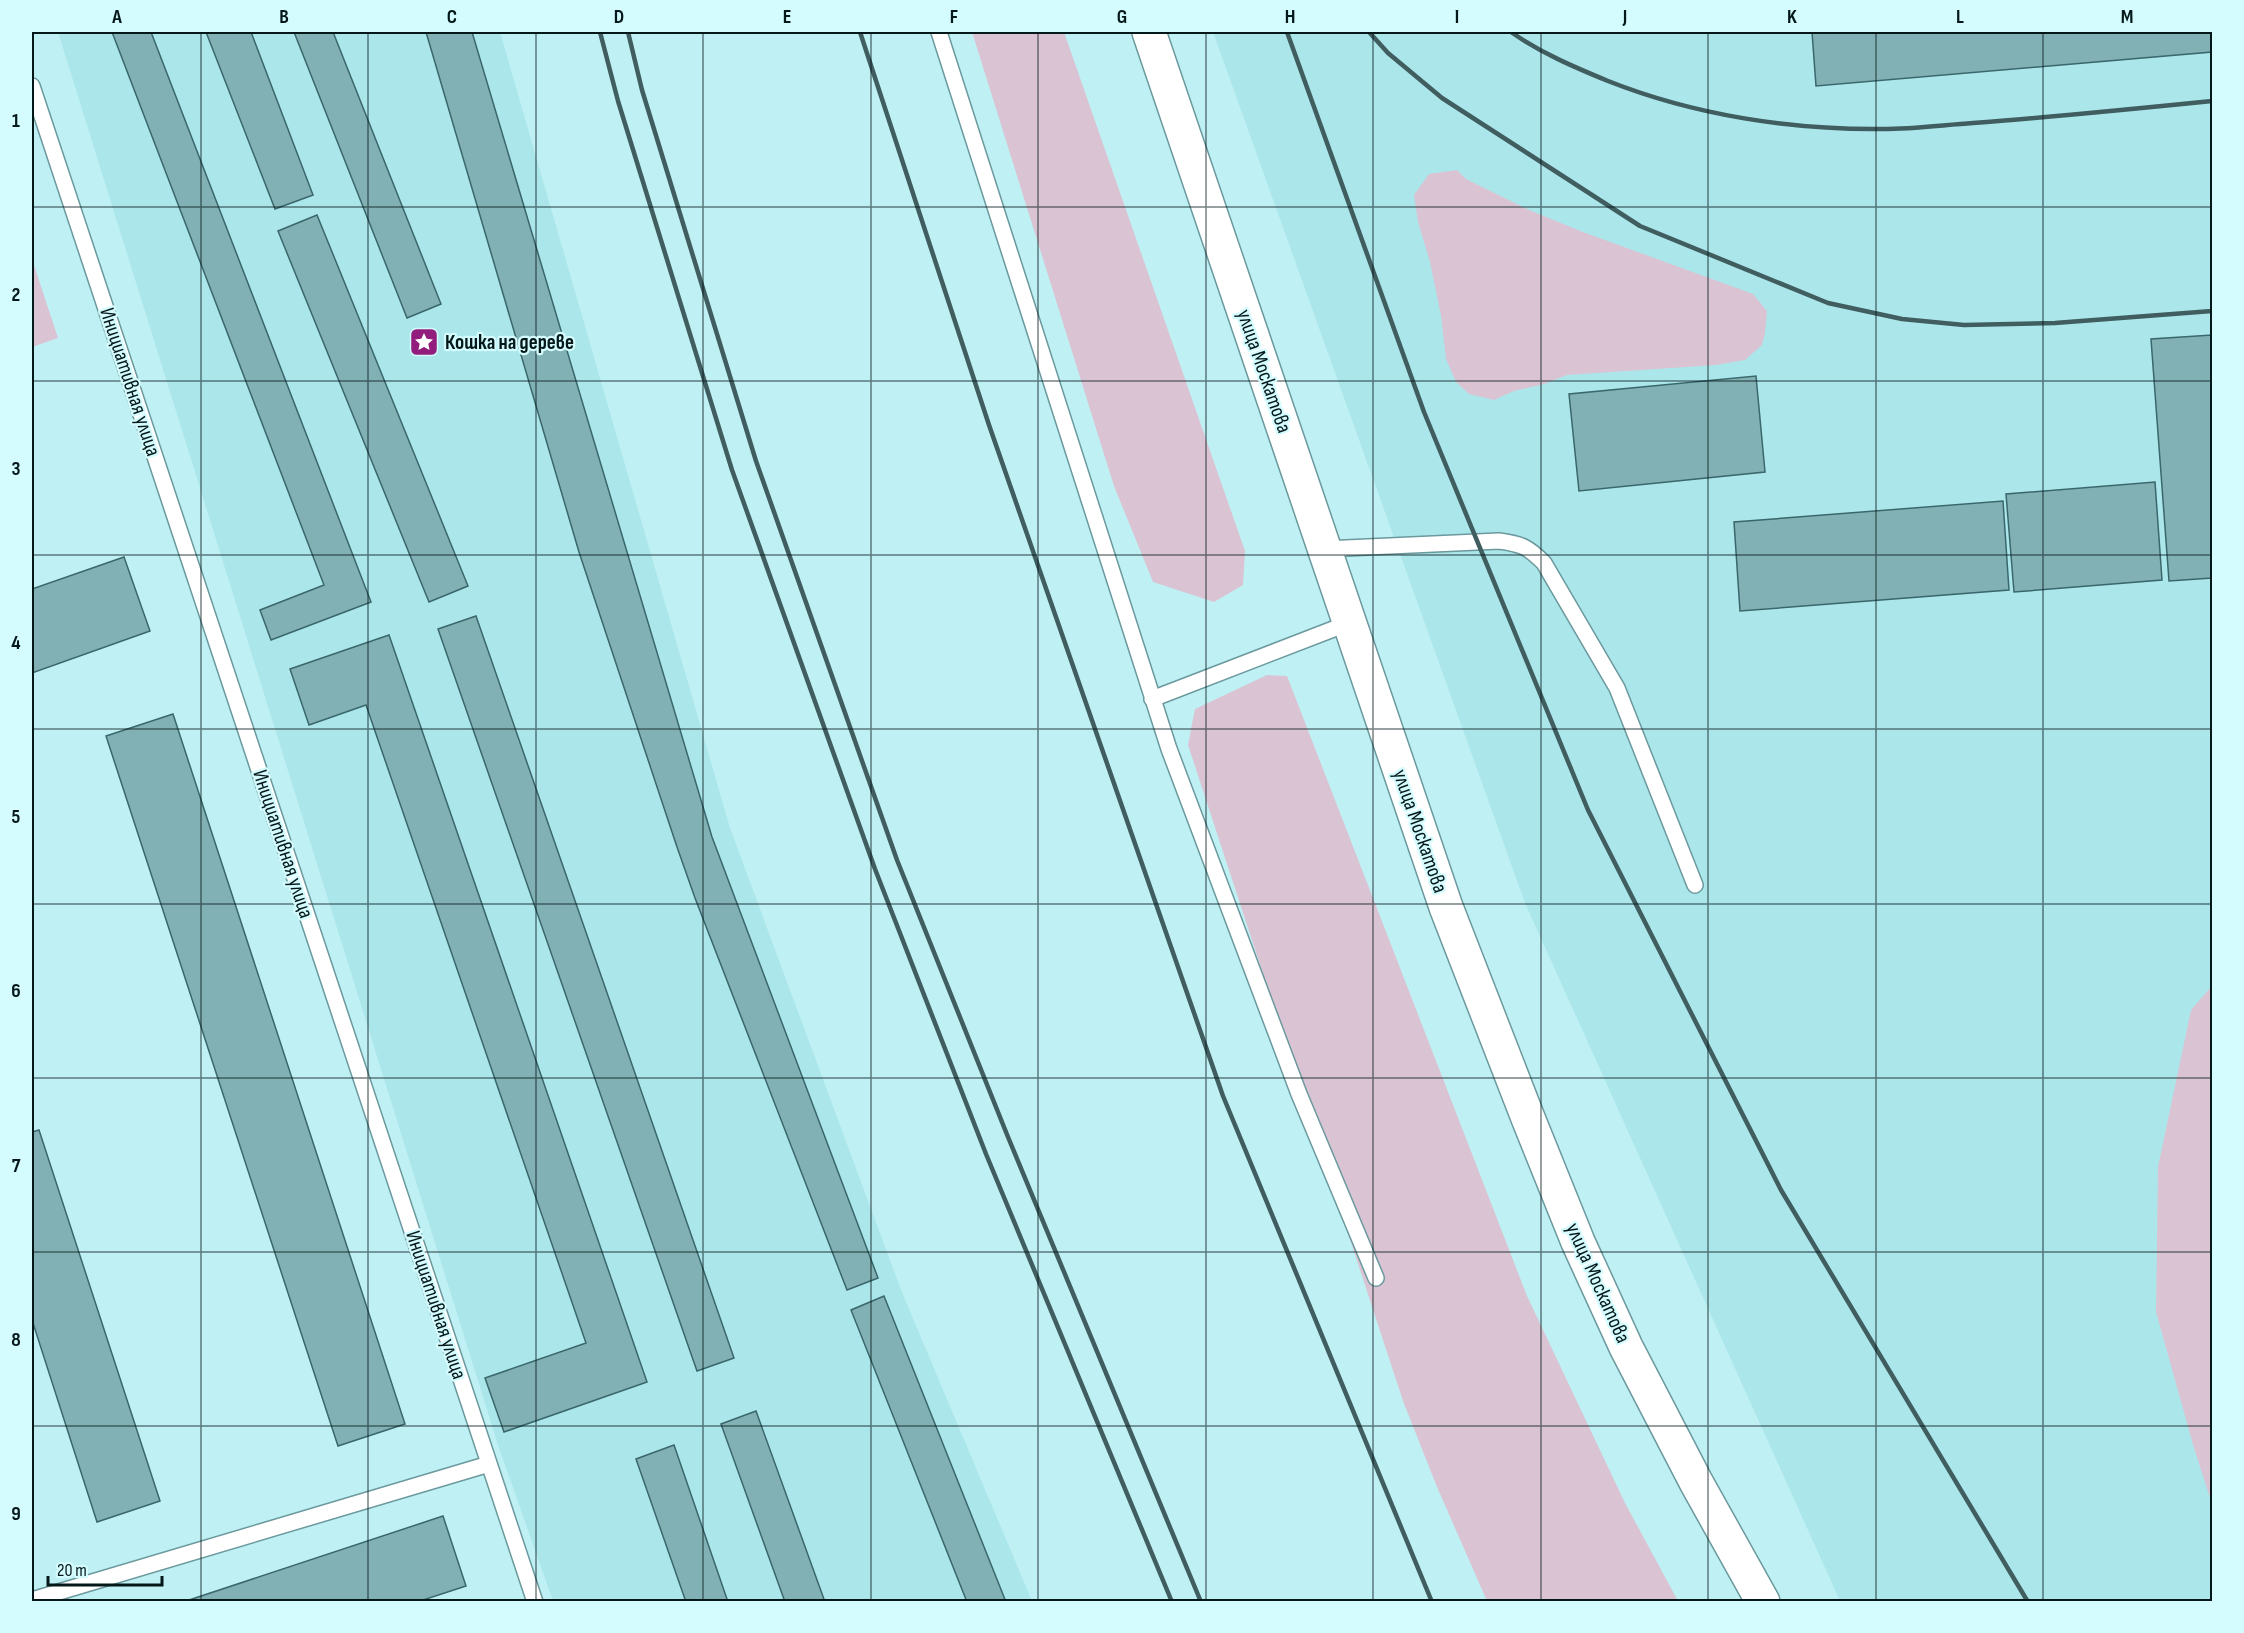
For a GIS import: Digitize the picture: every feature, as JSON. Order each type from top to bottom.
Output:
[{"type":"main road","name":"улица Москатова","points":[[1149,32],[1446,907],[1578,1242],[1626,1347],[1696,1482],[1763,1602]]},
{"type":"lane","points":[[939,32],[1152,699],[1220,887],[1299,1094],[1376,1278]]},
{"type":"lane","name":"Инициативная улица","points":[[32,86],[535,1602]]},
{"type":"lane","points":[[1324,549],[1499,541],[1518,543],[1531,550],[1544,563],[1617,688],[1695,885]]},
{"type":"lane","points":[[1152,699],[1349,622]]},
{"type":"lane","points":[[32,1600],[489,1464]]},
{"type":"shaded area","points":[[58,32],[500,32],[730,828],[901,1290],[1032,1601],[553,1601],[498,1445]]},
{"type":"shaded area","points":[[972,32],[1064,32],[1245,551],[1243,585],[1214,602],[1153,582],[1114,486]]},
{"type":"shaded area","points":[[1213,32],[2212,32],[2212,1601],[1840,1601],[1525,903]]},
{"type":"shaded area","points":[[1457,170],[1466,179],[1529,210],[1753,294],[1767,311],[1762,345],[1745,360],[1716,365],[1567,375],[1544,384],[1514,391],[1494,400],[1469,394],[1456,382],[1446,359],[1441,316],[1430,262],[1418,222],[1414,195],[1429,174]]},
{"type":"shaded area","points":[[32,259],[58,338],[32,347]]},
{"type":"shaded area","points":[[1267,675],[1287,676],[1527,1296],[1625,1503],[1678,1601],[1487,1601],[1437,1487],[1403,1401],[1188,745],[1195,709]]},
{"type":"shaded area","points":[[2212,986],[2212,1504],[2156,1312],[2158,1167],[2191,1010]]},
{"type":"building","points":[[112,32],[151,32],[371,602],[271,640],[260,610],[324,585]]},
{"type":"building","points":[[206,32],[251,32],[313,195],[275,209]]},
{"type":"building","points":[[294,32],[333,32],[441,304],[407,318]]},
{"type":"building","points":[[426,32],[472,32],[712,837],[878,1278],[847,1290],[677,847],[579,552]]},
{"type":"building","points":[[1812,32],[2212,32],[2212,52],[1816,86]]},
{"type":"building","points":[[317,215],[468,586],[429,602],[278,231]]},
{"type":"building","points":[[2212,335],[2212,578],[2169,581],[2151,339]]},
{"type":"building","points":[[1756,376],[1765,472],[1579,491],[1569,394]]},
{"type":"building","points":[[2155,482],[2162,580],[2014,592],[2006,494]]},
{"type":"building","points":[[2003,501],[2009,590],[1740,611],[1734,522]]},
{"type":"building","points":[[124,557],[150,631],[32,673],[32,589]]},
{"type":"building","points":[[476,616],[734,1358],[697,1371],[438,629]]},
{"type":"building","points":[[389,635],[647,1382],[504,1432],[485,1378],[586,1343],[366,705],[309,725],[290,669]]},
{"type":"building","points":[[173,714],[405,1424],[338,1446],[106,736]]},
{"type":"building","points":[[39,1130],[160,1501],[97,1522],[32,1320],[32,1132]]},
{"type":"building","points":[[884,1296],[1006,1602],[967,1602],[851,1310]]},
{"type":"building","points":[[756,1411],[825,1602],[785,1602],[721,1424]]},
{"type":"building","points":[[674,1445],[728,1602],[686,1602],[636,1459]]},
{"type":"building","points":[[443,1516],[466,1586],[417,1602],[183,1602]]},
{"type":"railway","points":[[600,32],[618,101],[732,470],[875,869],[986,1154],[1172,1602]]},
{"type":"railway","points":[[628,32],[642,90],[756,461],[897,860],[1008,1137],[1201,1602]]},
{"type":"railway","points":[[860,32],[989,425],[1223,1096],[1432,1602]]},
{"type":"railway","points":[[1287,32],[1424,412],[1588,810],[1781,1190],[2028,1602]]},
{"type":"railway","points":[[1369,32],[1388,53],[1442,98],[1640,226],[1828,303],[1902,319],[1964,325],[2055,323],[2212,311]]},
{"type":"railway","points":[[1511,32],[1558,59],[1641,93],[1674,103],[1743,118],[1813,127],[1917,128],[2212,101]]},
{"type":"place","name":"Кошка на дереве","points":[[424,342]]}]
